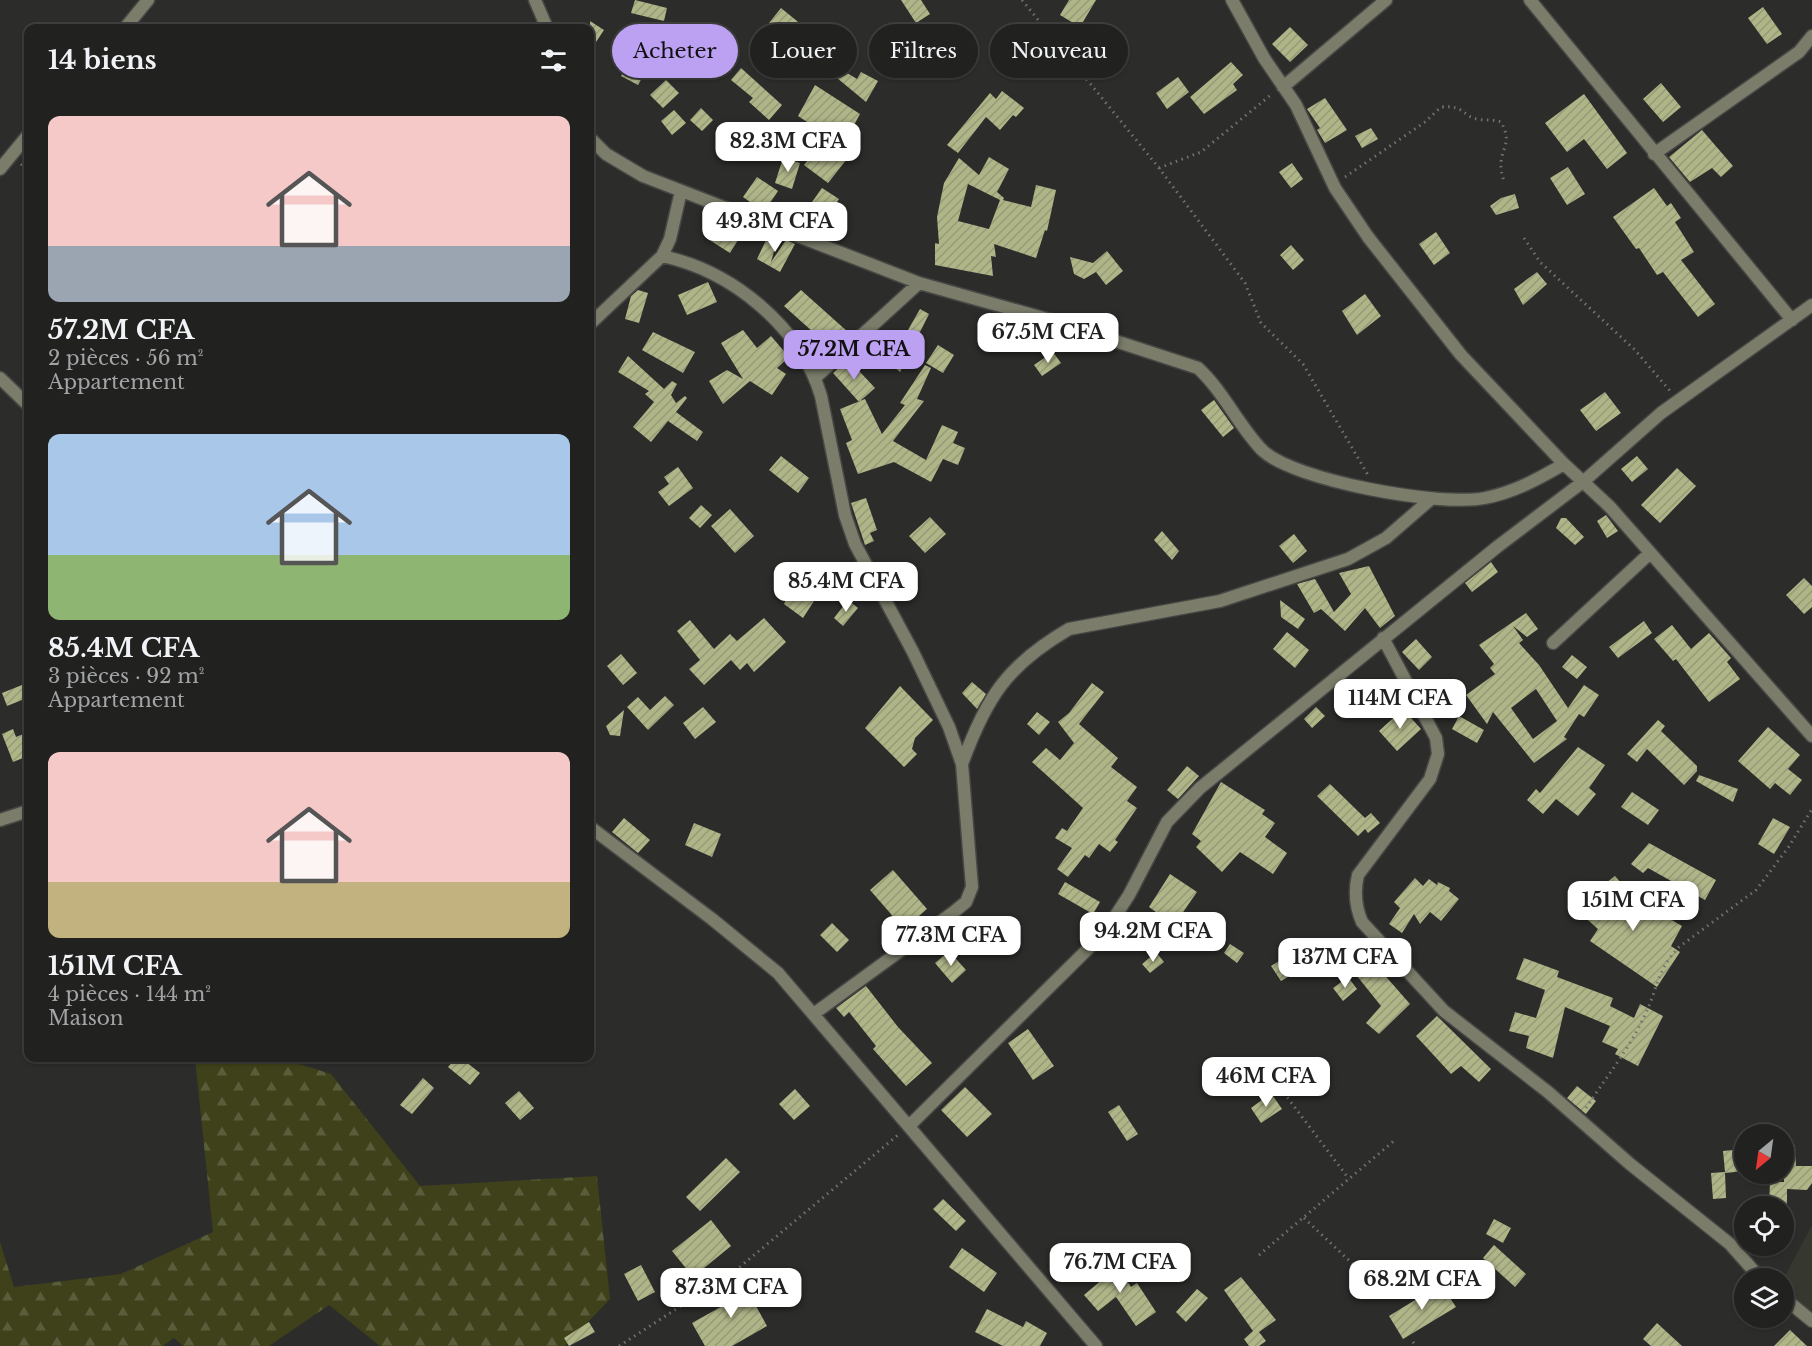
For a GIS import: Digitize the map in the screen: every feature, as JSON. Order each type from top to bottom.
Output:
[{"type":"street","points":[[128,24],[148,0]]},
{"type":"street","points":[[535,0],[545,24]]},
{"type":"street","points":[[1232,0],[1296,105],[1333,184],[1368,237],[1461,355],[1564,464],[1610,507],[1649,554],[1800,719],[1812,736]]},
{"type":"street","points":[[1283,87],[1386,0]]},
{"type":"street","points":[[1530,0],[1792,320]]},
{"type":"street","points":[[1654,153],[1799,52],[1812,36]]},
{"type":"street","points":[[0,169],[24,140]]},
{"type":"street","points":[[594,142],[606,154],[643,176],[918,283],[1183,361],[1198,368],[1211,380],[1262,450],[1275,459],[1315,475],[1431,499],[1484,499],[1519,490],[1564,464]]},
{"type":"street","points":[[594,320],[662,256],[672,231],[681,191]]},
{"type":"street","points":[[662,256],[712,274],[756,302],[804,355],[816,377],[845,515],[855,544],[913,652],[949,727],[962,764],[972,887],[970,896],[955,911],[814,1013]]},
{"type":"street","points":[[816,377],[918,283]]},
{"type":"street","points":[[909,1126],[1105,932],[1129,895],[1167,822],[1176,810],[1200,788],[1383,638],[1584,481],[1679,401],[1812,305]]},
{"type":"street","points":[[0,378],[24,401]]},
{"type":"street","points":[[962,764],[990,697],[1009,675],[1050,640],[1069,629],[1220,602],[1348,559],[1386,538],[1431,499]]},
{"type":"street","points":[[1553,643],[1649,554]]},
{"type":"street","points":[[1383,638],[1436,738],[1438,754],[1430,779],[1358,875],[1354,890],[1357,910],[1362,922],[1444,1011],[1580,1118],[1630,1164],[1730,1244],[1751,1268]]},
{"type":"street","points":[[1800,719],[1812,725]]},
{"type":"street","points":[[0,820],[24,812]]},
{"type":"street","points":[[594,830],[778,973],[1096,1346]]},
{"type":"street","points":[[1794,1306],[1812,1321]]},
{"type":"path","points":[[1022,0],[1159,168],[1245,283],[1261,323],[1303,364],[1376,489]]},
{"type":"path","points":[[1159,168],[1201,152],[1267,97],[1283,87]]},
{"type":"path","points":[[1333,184],[1425,122],[1441,107],[1452,106],[1477,119],[1501,122],[1507,132],[1507,144],[1500,157],[1499,167],[1504,181]]},
{"type":"path","points":[[1524,238],[1540,262],[1635,350],[1679,401]]},
{"type":"path","points":[[1580,1118],[1639,1027],[1661,969],[1669,958],[1692,937],[1756,890],[1783,856],[1812,809]]},
{"type":"path","points":[[1262,1064],[1349,1179]]},
{"type":"path","points":[[619,1346],[735,1271],[909,1126]]},
{"type":"path","points":[[1259,1255],[1395,1140]]},
{"type":"path","points":[[1304,1218],[1391,1300]]},
{"type":"shaded area","points":[[1812,1225],[1812,1313],[1794,1297],[1794,1268],[1789,1268]]},
{"type":"green space","points":[[195,1062],[293,1062],[331,1074],[420,1186],[597,1176],[610,1299],[565,1346],[380,1346],[329,1305],[269,1346],[183,1346],[174,1338],[163,1346],[0,1346],[0,1242],[14,1287],[121,1274],[213,1232]]},
{"type":"building","points":[[635,0],[667,8],[664,21],[631,13]]},
{"type":"building","points":[[901,0],[921,0],[930,14],[916,23]]},
{"type":"building","points":[[1069,0],[1096,0],[1082,24],[1075,24],[1060,15]]},
{"type":"building","points":[[1763,7],[1782,34],[1767,44],[1748,18]]},
{"type":"building","points":[[781,8],[801,24],[770,24]]},
{"type":"building","points":[[590,21],[604,30],[594,45],[594,24],[590,24]]},
{"type":"building","points":[[1290,27],[1308,45],[1290,62],[1272,44]]},
{"type":"building","points":[[1231,62],[1243,75],[1233,84],[1237,90],[1204,114],[1190,97]]},
{"type":"building","points":[[741,68],[782,105],[769,120],[749,102],[753,98],[731,80],[738,78],[738,72]]},
{"type":"building","points":[[861,72],[878,81],[866,102],[837,78],[857,79]]},
{"type":"building","points":[[1178,77],[1189,92],[1167,109],[1156,93]]},
{"type":"building","points":[[625,78],[642,78],[638,85]]},
{"type":"building","points":[[666,80],[679,93],[663,108],[650,95]]},
{"type":"building","points":[[1661,83],[1681,107],[1663,122],[1643,99]]},
{"type":"building","points":[[815,85],[860,114],[842,147],[851,154],[828,183],[804,165],[827,135],[798,116]]},
{"type":"building","points":[[1002,91],[1024,108],[1016,117],[1013,115],[1000,130],[986,117],[958,153],[947,145],[990,93],[996,99]]},
{"type":"building","points":[[1584,94],[1627,153],[1607,169],[1584,139],[1567,152],[1545,123]]},
{"type":"building","points":[[1325,98],[1347,130],[1325,143],[1317,130],[1320,128],[1307,109]]},
{"type":"building","points":[[701,108],[713,120],[702,131],[690,120]]},
{"type":"building","points":[[674,110],[686,123],[672,135],[661,121]]},
{"type":"building","points":[[1371,128],[1378,139],[1362,148],[1355,136]]},
{"type":"building","points":[[1702,130],[1733,166],[1721,177],[1712,168],[1690,182],[1669,157]]},
{"type":"building","points":[[989,157],[1009,169],[997,192],[1004,198],[1003,200],[1031,207],[1036,185],[1056,190],[1047,231],[1045,230],[1036,258],[994,244],[996,257],[991,256],[993,276],[935,265],[935,243],[939,244],[937,217],[944,183],[959,158],[979,175]],"holes":[[[968,184],[1000,200],[989,229],[958,221]]]},
{"type":"building","points":[[783,158],[800,163],[792,189],[775,183]]},
{"type":"building","points":[[1292,163],[1303,179],[1291,188],[1279,172]]},
{"type":"building","points":[[1568,167],[1585,194],[1567,205],[1550,178]]},
{"type":"building","points":[[757,177],[778,191],[764,212],[743,197]]},
{"type":"building","points":[[822,188],[839,199],[819,228],[802,216]]},
{"type":"building","points":[[1654,188],[1667,206],[1671,203],[1681,218],[1675,222],[1694,252],[1681,260],[1715,304],[1698,317],[1663,272],[1657,275],[1639,248],[1636,249],[1613,217]]},
{"type":"building","points":[[1515,194],[1519,208],[1496,215],[1490,206],[1501,198]]},
{"type":"building","points":[[725,220],[743,232],[730,253],[711,241]]},
{"type":"building","points":[[1436,232],[1450,253],[1434,265],[1419,244]]},
{"type":"building","points":[[769,234],[778,237],[771,262],[786,240],[795,244],[780,272],[757,259]]},
{"type":"building","points":[[1291,245],[1304,260],[1293,270],[1280,255]]},
{"type":"building","points":[[1107,251],[1123,271],[1106,285],[1096,272],[1084,279],[1074,274],[1070,257],[1093,263]]},
{"type":"building","points":[[1537,272],[1547,284],[1523,305],[1514,289]]},
{"type":"building","points":[[708,282],[717,302],[687,315],[678,295]]},
{"type":"building","points":[[638,290],[648,293],[639,323],[625,319],[631,296]]},
{"type":"building","points":[[801,290],[848,332],[832,349],[784,306]]},
{"type":"building","points":[[1365,294],[1381,316],[1357,335],[1342,311]]},
{"type":"building","points":[[920,309],[929,314],[900,372],[878,352],[886,343],[896,351]]},
{"type":"building","points":[[743,330],[757,348],[771,336],[789,357],[777,368],[786,374],[772,395],[750,381],[723,404],[709,381],[727,370],[743,379],[721,343]]},
{"type":"building","points":[[653,332],[695,352],[683,373],[642,350]]},
{"type":"building","points":[[938,345],[954,355],[943,373],[926,363]]},
{"type":"building","points":[[1053,352],[1061,363],[1042,376],[1034,365]]},
{"type":"building","points":[[628,356],[664,389],[672,381],[677,384],[671,395],[676,403],[685,396],[687,398],[676,412],[703,432],[697,441],[668,421],[651,442],[633,427],[654,402],[645,394],[649,391],[618,372]]},
{"type":"building","points":[[848,359],[875,388],[859,402],[833,373]]},
{"type":"building","points":[[925,365],[931,368],[917,399],[924,401],[893,441],[926,460],[942,425],[958,432],[953,443],[965,448],[958,465],[943,459],[931,482],[894,462],[858,474],[846,443],[852,440],[840,409],[865,399],[882,434],[905,405],[900,403]]},
{"type":"building","points":[[1605,392],[1621,413],[1596,431],[1580,410]]},
{"type":"building","points":[[1214,400],[1234,428],[1223,437],[1201,410]]},
{"type":"building","points":[[781,456],[809,478],[798,493],[769,470]]},
{"type":"building","points":[[1637,456],[1648,469],[1632,482],[1621,469]]},
{"type":"building","points":[[678,467],[693,488],[669,506],[658,492],[669,484],[664,477]]},
{"type":"building","points":[[1677,468],[1696,486],[1660,523],[1641,505]]},
{"type":"building","points":[[866,498],[877,530],[870,533],[874,541],[865,545],[851,503]]},
{"type":"building","points":[[701,505],[712,515],[700,528],[689,518]]},
{"type":"building","points":[[730,509],[754,536],[735,553],[711,526]]},
{"type":"building","points":[[1606,515],[1618,531],[1607,538],[1597,521]]},
{"type":"building","points":[[930,517],[946,534],[925,553],[909,536]]},
{"type":"building","points":[[1561,518],[1566,518],[1584,537],[1575,545],[1556,528]]},
{"type":"building","points":[[1162,531],[1179,551],[1172,560],[1154,540]]},
{"type":"building","points":[[1294,534],[1307,551],[1293,563],[1279,546]]},
{"type":"building","points":[[1491,562],[1498,572],[1472,592],[1465,583]]},
{"type":"building","points":[[1369,566],[1395,616],[1380,628],[1365,608],[1345,631],[1321,609],[1314,613],[1297,584],[1315,579],[1334,612],[1351,594],[1339,573]]},
{"type":"building","points":[[1804,578],[1812,586],[1812,607],[1804,614],[1786,595]]},
{"type":"building","points":[[791,588],[814,601],[803,618],[784,604]]},
{"type":"building","points":[[848,600],[858,608],[843,626],[834,618]]},
{"type":"building","points":[[1280,600],[1305,619],[1298,629],[1281,617]]},
{"type":"building","points":[[1526,613],[1538,629],[1527,637],[1513,626],[1523,640],[1519,643],[1539,665],[1568,708],[1584,685],[1599,695],[1584,717],[1579,714],[1564,737],[1567,739],[1534,763],[1493,712],[1487,724],[1466,695],[1495,674],[1490,668],[1494,664],[1479,645]],"holes":[[[1536,689],[1557,721],[1533,739],[1511,708]]]},
{"type":"building","points":[[764,618],[786,642],[754,672],[747,663],[740,670],[731,660],[704,685],[689,669],[700,660],[677,631],[690,620],[714,649],[730,634],[737,641]]},
{"type":"building","points":[[1644,621],[1652,633],[1618,658],[1609,647]]},
{"type":"building","points":[[1672,625],[1691,649],[1709,633],[1731,658],[1727,662],[1740,679],[1709,702],[1676,659],[1673,661],[1654,639]]},
{"type":"building","points":[[1287,632],[1309,650],[1295,668],[1273,649]]},
{"type":"building","points":[[1416,639],[1432,657],[1419,670],[1402,652]]},
{"type":"building","points":[[621,654],[637,673],[623,685],[607,666]]},
{"type":"building","points":[[1572,655],[1587,667],[1577,679],[1562,667]]},
{"type":"building","points":[[972,682],[986,694],[977,709],[962,693]]},
{"type":"building","points":[[1092,683],[1104,692],[1079,724],[1118,758],[1111,767],[1137,787],[1127,801],[1137,808],[1115,840],[1118,842],[1110,852],[1099,844],[1089,858],[1085,855],[1068,877],[1057,869],[1072,848],[1055,838],[1062,828],[1067,831],[1083,808],[1032,762],[1046,748],[1060,760],[1074,743],[1058,722],[1069,713]]},
{"type":"building","points":[[22,685],[24,699],[7,706],[2,693]]},
{"type":"building","points":[[900,686],[933,720],[915,738],[912,749],[917,754],[904,767],[865,728]]},
{"type":"building","points":[[665,696],[674,705],[648,730],[627,707],[638,697],[650,710]]},
{"type":"building","points":[[703,707],[716,722],[695,739],[683,723]]},
{"type":"building","points":[[1316,707],[1325,716],[1312,728],[1304,719]]},
{"type":"building","points":[[1403,709],[1421,729],[1397,751],[1379,731]]},
{"type":"building","points":[[624,710],[620,736],[610,735],[606,726]]},
{"type":"building","points":[[1037,712],[1050,722],[1039,735],[1027,724]]},
{"type":"building","points":[[1459,716],[1484,730],[1477,743],[1452,729]]},
{"type":"building","points":[[1658,720],[1665,726],[1661,731],[1697,766],[1697,771],[1684,785],[1647,749],[1637,762],[1627,754]]},
{"type":"building","points":[[1768,727],[1800,755],[1788,769],[1802,780],[1790,795],[1775,783],[1770,789],[1738,761]]},
{"type":"building","points":[[13,729],[16,737],[24,734],[24,758],[13,762],[2,734]]},
{"type":"building","points":[[1578,747],[1605,765],[1589,788],[1596,794],[1578,816],[1556,799],[1543,814],[1527,800],[1536,789],[1540,793]]},
{"type":"building","points":[[1187,766],[1199,776],[1178,799],[1167,790]]},
{"type":"building","points":[[1699,775],[1738,789],[1733,802],[1696,781]]},
{"type":"building","points":[[1221,782],[1265,810],[1262,814],[1275,823],[1265,837],[1287,853],[1273,874],[1240,852],[1222,872],[1196,847],[1201,841],[1192,834]]},
{"type":"building","points":[[1330,784],[1365,818],[1371,813],[1380,823],[1368,833],[1365,829],[1358,836],[1317,796]]},
{"type":"building","points":[[1632,792],[1659,810],[1648,825],[1621,807]]},
{"type":"building","points":[[624,818],[650,840],[638,853],[612,832]]},
{"type":"building","points":[[1773,818],[1790,827],[1774,854],[1758,844]]},
{"type":"building","points":[[694,823],[721,834],[712,857],[685,845]]},
{"type":"building","points":[[1649,843],[1716,880],[1705,900],[1648,868],[1643,873],[1631,864]]},
{"type":"building","points":[[893,870],[927,909],[904,929],[870,890]]},
{"type":"building","points":[[1170,874],[1197,892],[1181,915],[1188,920],[1181,930],[1149,907]]},
{"type":"building","points":[[1615,876],[1634,898],[1682,926],[1671,946],[1680,952],[1657,987],[1590,941],[1598,929],[1581,914],[1604,888],[1602,886]]},
{"type":"building","points":[[1415,878],[1423,886],[1429,879],[1437,885],[1438,882],[1450,888],[1449,891],[1459,899],[1441,921],[1430,912],[1420,924],[1414,914],[1402,933],[1389,924],[1400,908],[1394,902]]},
{"type":"building","points":[[1065,882],[1100,902],[1093,914],[1058,894]]},
{"type":"building","points":[[832,923],[849,940],[837,952],[820,935]]},
{"type":"building","points":[[1230,944],[1244,953],[1237,963],[1224,953]]},
{"type":"building","points":[[949,951],[966,970],[952,983],[935,963]]},
{"type":"building","points":[[1156,952],[1164,962],[1150,973],[1142,964]]},
{"type":"building","points":[[1291,954],[1301,969],[1281,981],[1271,966]]},
{"type":"building","points":[[1524,958],[1559,971],[1557,977],[1613,998],[1610,1006],[1634,1018],[1640,1004],[1663,1016],[1638,1066],[1615,1054],[1618,1049],[1602,1042],[1610,1026],[1565,1007],[1553,1058],[1526,1048],[1529,1036],[1509,1031],[1515,1012],[1536,1018],[1545,990],[1516,979]]},
{"type":"building","points":[[1374,963],[1410,1004],[1379,1034],[1366,1023],[1381,1006],[1357,976]]},
{"type":"building","points":[[1348,977],[1357,989],[1343,1001],[1333,988]]},
{"type":"building","points":[[866,986],[898,1027],[932,1063],[906,1086],[873,1049],[876,1046],[849,1012],[844,1017],[836,1008]]},
{"type":"building","points":[[1437,1016],[1491,1069],[1479,1082],[1461,1066],[1451,1074],[1416,1036]]},
{"type":"building","points":[[1028,1029],[1054,1066],[1033,1080],[1008,1043]]},
{"type":"building","points":[[452,1062],[466,1062],[480,1073],[470,1085],[448,1067]]},
{"type":"building","points":[[1236,1062],[1246,1074],[1227,1089],[1217,1077]]},
{"type":"building","points":[[423,1078],[434,1088],[412,1114],[400,1105]]},
{"type":"building","points":[[1577,1086],[1596,1101],[1586,1114],[1567,1098]]},
{"type":"building","points":[[965,1087],[992,1114],[967,1137],[941,1110]]},
{"type":"building","points":[[795,1089],[810,1106],[794,1120],[779,1104]]},
{"type":"building","points":[[519,1091],[534,1108],[520,1120],[505,1103]]},
{"type":"building","points":[[1271,1093],[1282,1109],[1261,1123],[1251,1108]]},
{"type":"building","points":[[1119,1105],[1138,1134],[1127,1141],[1108,1112]]},
{"type":"building","points":[[1795,1145],[1796,1166],[1812,1166],[1812,1183],[1807,1190],[1787,1189],[1787,1196],[1769,1196],[1770,1184],[1794,1184]]},
{"type":"building","points":[[1734,1150],[1734,1172],[1725,1173],[1726,1198],[1713,1199],[1711,1173],[1725,1172],[1723,1151]]},
{"type":"building","points":[[726,1158],[740,1172],[700,1211],[686,1197]]},
{"type":"building","points":[[943,1199],[966,1221],[956,1231],[933,1209]]},
{"type":"building","points":[[1494,1219],[1511,1228],[1503,1243],[1486,1234]]},
{"type":"building","points":[[711,1220],[731,1246],[693,1277],[672,1251]]},
{"type":"building","points":[[1494,1245],[1526,1274],[1515,1287],[1483,1258]]},
{"type":"building","points":[[962,1248],[997,1273],[984,1292],[949,1267]]},
{"type":"building","points":[[1114,1260],[1131,1287],[1137,1283],[1156,1312],[1136,1326],[1116,1297],[1098,1311],[1084,1295],[1104,1278],[1099,1270]]},
{"type":"building","points":[[641,1265],[655,1292],[638,1301],[624,1274]]},
{"type":"building","points":[[740,1277],[767,1326],[732,1346],[705,1346],[692,1323],[735,1299],[726,1284]]},
{"type":"building","points":[[1241,1277],[1276,1320],[1259,1332],[1266,1341],[1259,1346],[1249,1346],[1244,1339],[1253,1331],[1224,1290]]},
{"type":"building","points":[[1441,1284],[1456,1307],[1403,1339],[1389,1316]]},
{"type":"building","points":[[1197,1289],[1208,1298],[1186,1322],[1176,1312]]},
{"type":"building","points":[[987,1309],[1023,1327],[1026,1321],[1047,1333],[1040,1346],[1003,1346],[975,1332]]},
{"type":"building","points":[[589,1322],[595,1332],[569,1346],[564,1338]]},
{"type":"building","points":[[1657,1323],[1682,1346],[1651,1346],[1643,1339]]},
{"type":"building","points":[[1790,1330],[1807,1346],[1774,1346]]}]
